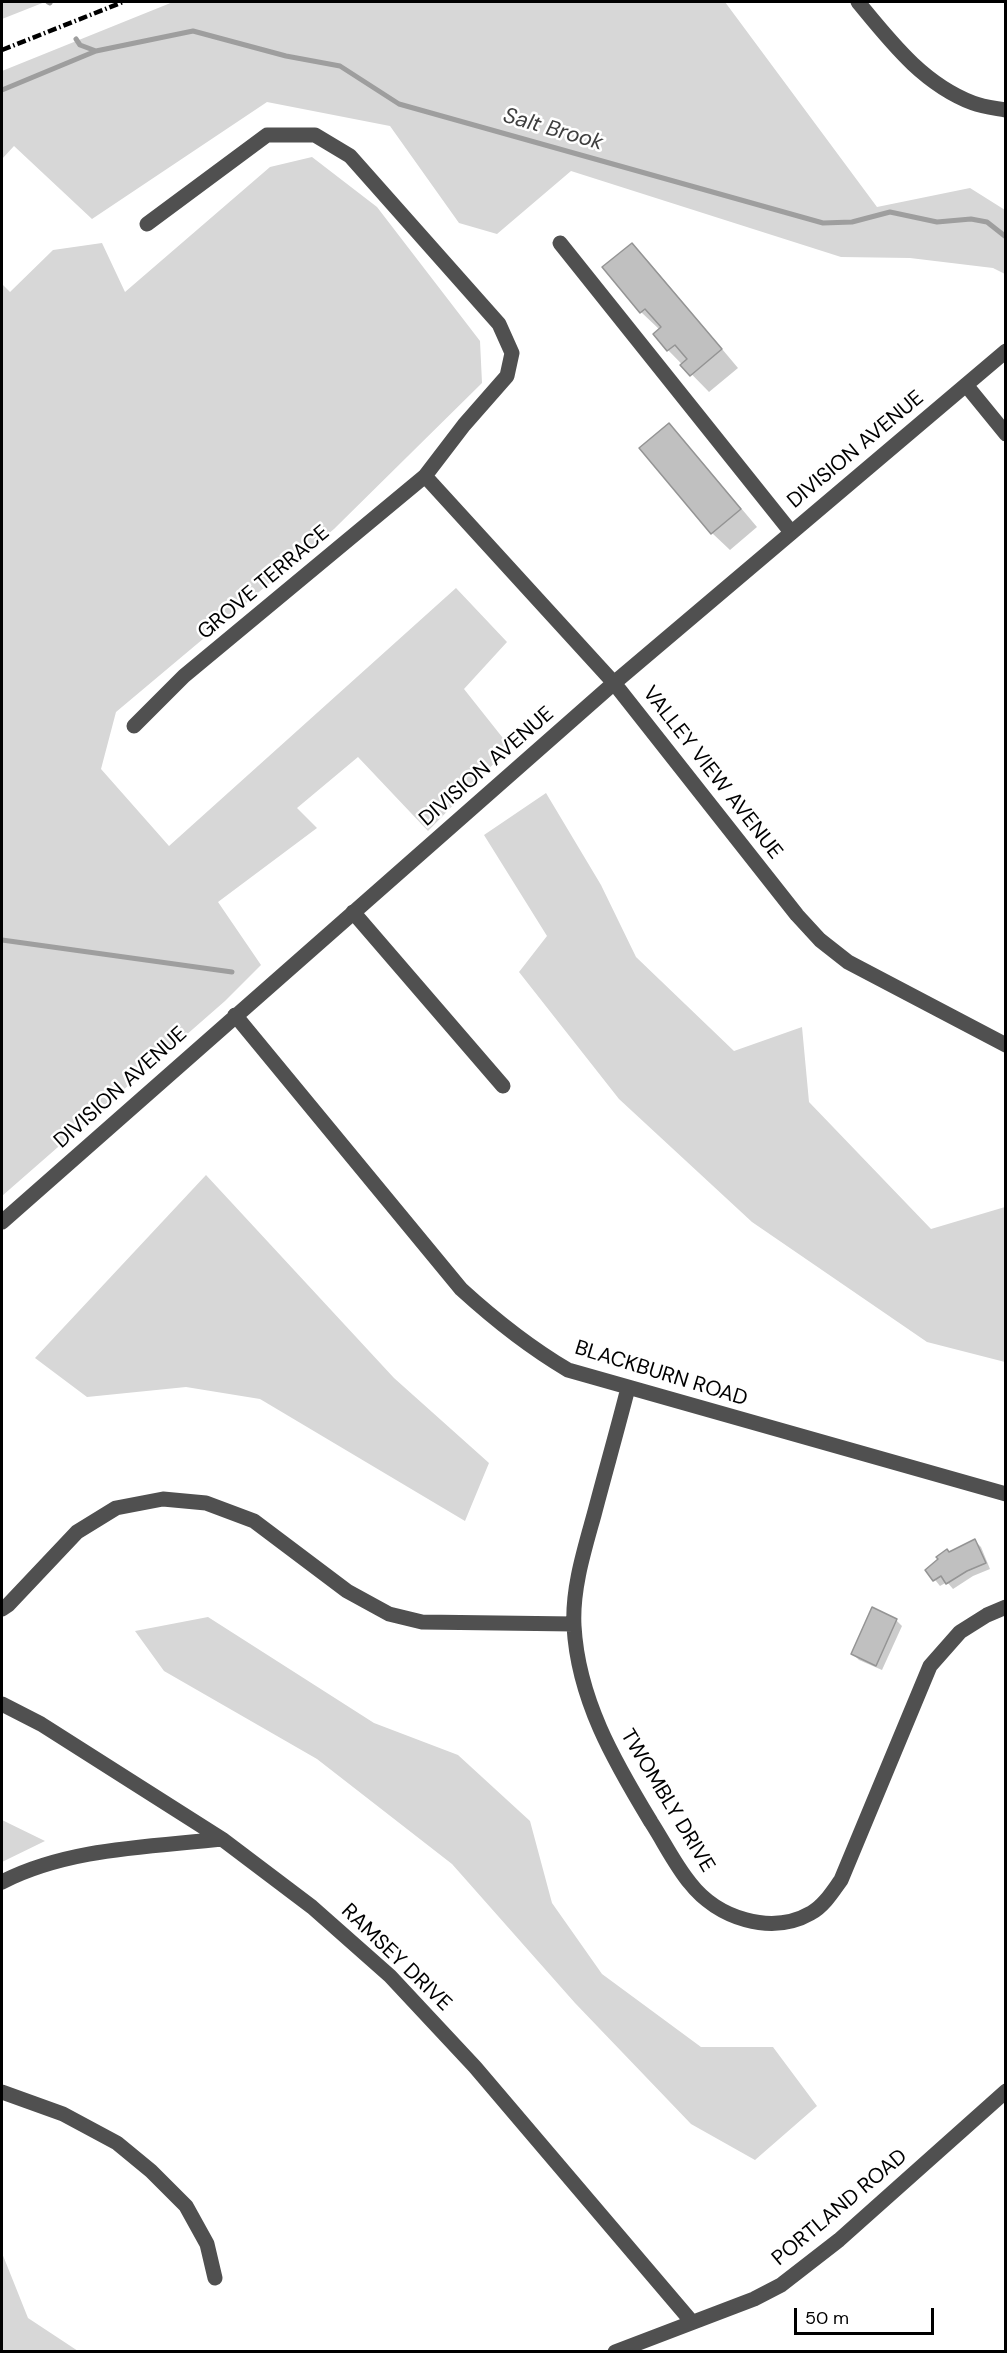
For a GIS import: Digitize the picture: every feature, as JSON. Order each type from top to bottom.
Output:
[{"type":"street","points":[[858,2],[898,51],[919,70],[945,89],[974,103],[1005,110]]},
{"type":"street","name":"GROVE TERRACE","points":[[134,726],[184,676],[424,476],[507,376],[512,353],[499,324],[350,156],[315,135],[267,135],[147,224]]},
{"type":"street","points":[[560,243],[791,532]]},
{"type":"street","name":"DIVISION AVENUE","points":[[2,1222],[614,684],[1005,351]]},
{"type":"street","points":[[966,384],[1005,434]]},
{"type":"street","name":"VALLEY VIEW AVENUE","points":[[424,476],[614,684],[796,915],[820,940],[848,962],[1005,1045]]},
{"type":"street","points":[[353,912],[503,1086]]},
{"type":"street","name":"BLACKBURN ROAD","points":[[235,1015],[461,1289],[497,1322],[532,1349],[568,1370],[1005,1494]]},
{"type":"street","name":"TWOMBLY DRIVE","points":[[628,1388],[579,1572],[574,1624],[578,1664],[588,1699],[620,1771],[690,1884],[704,1897],[736,1918],[755,1923],[776,1924],[795,1920],[813,1912],[829,1897],[841,1880],[930,1666],[960,1632],[1005,1607]]},
{"type":"street","points":[[2,1609],[77,1532],[116,1508],[163,1499],[206,1503],[254,1521],[347,1591],[389,1614],[422,1622],[574,1624]]},
{"type":"street","name":"RAMSEY DRIVE","points":[[2,1704],[41,1724],[222,1839],[312,1906],[390,1976],[475,2067],[692,2322]]},
{"type":"street","points":[[2,1882],[54,1862],[100,1853],[222,1839]]},
{"type":"street","name":"PORTLAND ROAD","points":[[615,2352],[754,2299],[781,2285],[839,2240],[1005,2091]]},
{"type":"street","points":[[2,2092],[63,2114],[99,2133],[117,2143],[151,2171],[186,2206],[207,2244],[215,2278]]},
{"type":"shaded area","points":[[2,2],[45,2],[2,19]]},
{"type":"shaded area","points":[[173,2],[725,2],[877,207],[970,188],[1005,210],[1005,274],[993,268],[910,258],[841,257],[571,171],[497,234],[459,223],[390,126],[267,102],[92,219],[14,146],[2,159],[2,71]]},
{"type":"shaded area","points":[[312,157],[377,207],[480,341],[482,383],[334,529],[116,712],[101,769],[169,846],[456,588],[507,642],[464,689],[510,747],[428,831],[358,757],[297,808],[317,828],[218,902],[261,965],[225,1001],[2,1196],[2,284],[10,292],[53,250],[102,243],[125,292],[270,167]]},
{"type":"shaded area","points":[[546,793],[601,885],[636,957],[734,1051],[802,1027],[809,1102],[931,1229],[1005,1207],[1005,1362],[927,1342],[752,1222],[619,1099],[519,972],[547,936],[484,835]]},
{"type":"shaded area","points":[[206,1175],[394,1378],[489,1463],[465,1521],[260,1399],[186,1387],[87,1397],[35,1358]]},
{"type":"shaded area","points":[[208,1617],[374,1723],[458,1755],[530,1821],[552,1903],[602,1974],[701,2047],[773,2047],[817,2106],[755,2160],[691,2124],[575,2003],[452,1864],[317,1759],[164,1671],[135,1631]]},
{"type":"shaded area","points":[[2,1820],[45,1841],[2,1862]]},
{"type":"shaded area","points":[[2,2253],[28,2318],[78,2351],[2,2351]]},
{"type":"building","points":[[632,243],[722,349],[690,376],[680,365],[687,359],[675,345],[667,351],[653,334],[661,327],[645,309],[640,313],[602,267]]},
{"type":"building","points":[[669,423],[741,509],[711,534],[639,448]]},
{"type":"building","points":[[975,1539],[986,1563],[946,1584],[941,1576],[933,1581],[925,1570],[938,1559],[936,1557],[947,1549],[949,1552]]},
{"type":"building","points":[[872,1607],[897,1619],[876,1666],[851,1654]]},
{"type":"waterway","name":"Salt Brook","points":[[2,90],[96,51],[193,31],[286,56],[340,66],[399,104],[823,223],[852,222],[890,212],[937,222],[971,219],[987,222],[1006,237]]},
{"type":"waterway","name":"Salt Brook","points":[[76,39],[80,45],[96,51]]},
{"type":"waterway","points":[[2,940],[232,972]]},
{"type":"railway","points":[[2,50],[123,2]]}]
